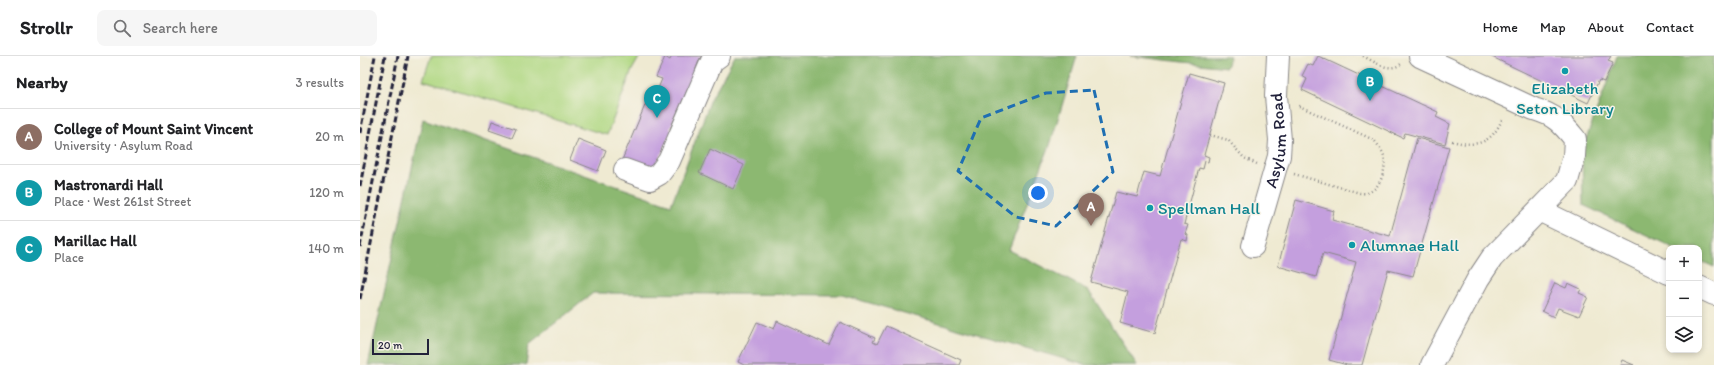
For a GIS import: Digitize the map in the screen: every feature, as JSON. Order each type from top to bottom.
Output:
[{"type":"street","points":[[625,170],[650,179],[659,174],[669,161],[712,61],[719,56]]},
{"type":"street","name":"Asylum Road","points":[[1253,246],[1279,156],[1280,140],[1276,96],[1278,56]]},
{"type":"street","points":[[1411,58],[1534,109],[1548,113],[1561,122],[1575,139],[1574,156],[1567,181],[1492,258],[1478,279],[1432,365]]},
{"type":"street","points":[[1539,210],[1666,272]]},
{"type":"street","points":[[1702,288],[1714,294]]},
{"type":"path","points":[[1363,56],[1389,68],[1395,68],[1411,58]]},
{"type":"path","points":[[1210,135],[1228,140],[1244,158],[1252,162],[1360,193],[1369,192],[1377,186],[1382,176],[1384,157],[1374,140],[1276,96]]},
{"type":"path","points":[[1452,140],[1464,144],[1475,145],[1490,137],[1501,124],[1512,99]]},
{"type":"highlighted area","points":[[1094,90],[1113,172],[1056,226],[1016,217],[958,171],[981,118],[1046,93]]},
{"type":"green space","points":[[431,56],[640,56],[632,70],[607,135],[423,80]]},
{"type":"green space","points":[[735,56],[1077,56],[1050,145],[1009,250],[1088,290],[1137,365],[1085,365],[842,295],[593,293],[529,344],[526,365],[368,365],[423,119],[671,205],[711,99]]},
{"type":"green space","points":[[1130,56],[1230,56],[1226,67]]},
{"type":"green space","points":[[1617,56],[1714,56],[1714,267],[1702,261],[1702,245],[1668,245],[1583,205],[1582,150]]},
{"type":"building","points":[[672,56],[702,56],[695,71],[702,73],[694,93],[687,90],[670,129],[673,130],[652,173],[622,160],[646,103],[654,107],[660,92],[657,91],[662,79],[656,77],[665,57],[670,60]]},
{"type":"building","points":[[1318,56],[1438,112],[1436,117],[1450,124],[1445,144],[1405,133],[1403,138],[1302,90],[1307,79],[1302,76],[1308,64],[1313,66]]},
{"type":"building","name":"Elizabeth Seton Library","points":[[1490,56],[1611,56],[1608,61],[1613,63],[1604,82],[1599,80],[1588,103]]},
{"type":"building","name":"Spellman Hall","points":[[1189,73],[1224,83],[1204,155],[1209,157],[1208,162],[1205,161],[1203,169],[1199,168],[1184,224],[1188,225],[1185,234],[1188,235],[1187,241],[1181,239],[1155,333],[1120,323],[1128,292],[1091,282],[1116,192],[1137,197],[1144,172],[1160,176]]},
{"type":"building","points":[[492,121],[516,129],[512,138],[489,130]]},
{"type":"building","name":"Alumnae Hall","points":[[1417,138],[1449,147],[1413,276],[1388,270],[1362,365],[1347,365],[1329,360],[1356,262],[1323,253],[1316,277],[1278,266],[1296,200],[1334,211],[1332,220],[1390,236]]},
{"type":"building","points":[[578,139],[606,150],[598,171],[570,160]]},
{"type":"building","points":[[710,149],[744,165],[733,189],[699,173]]},
{"type":"building","points":[[1555,283],[1566,288],[1568,283],[1581,289],[1579,293],[1588,297],[1579,316],[1558,308],[1554,317],[1542,311]]},
{"type":"building","points":[[777,321],[829,345],[840,322],[875,338],[873,342],[877,344],[886,326],[961,360],[959,365],[744,365],[738,362],[757,322],[774,329]]},
{"type":"building","points":[[1622,360],[1634,365],[1620,365]]},
{"type":"railway","points":[[360,133],[375,56]]},
{"type":"railway","points":[[360,186],[385,56]]},
{"type":"railway","points":[[360,247],[398,56]]},
{"type":"railway","points":[[360,299],[408,56]]},
{"type":"place","name":"Elizabeth Seton Library","points":[[1565,71]]},
{"type":"place","name":"Mastronardi Hall","points":[[1370,101]]},
{"type":"place","name":"Marillac Hall","points":[[657,118]]},
{"type":"place","name":"Spellman Hall","points":[[1150,208]]},
{"type":"place","name":"College of Mount Saint Vincent","points":[[1091,226]]},
{"type":"place","name":"Alumnae Hall","points":[[1352,245]]}]
